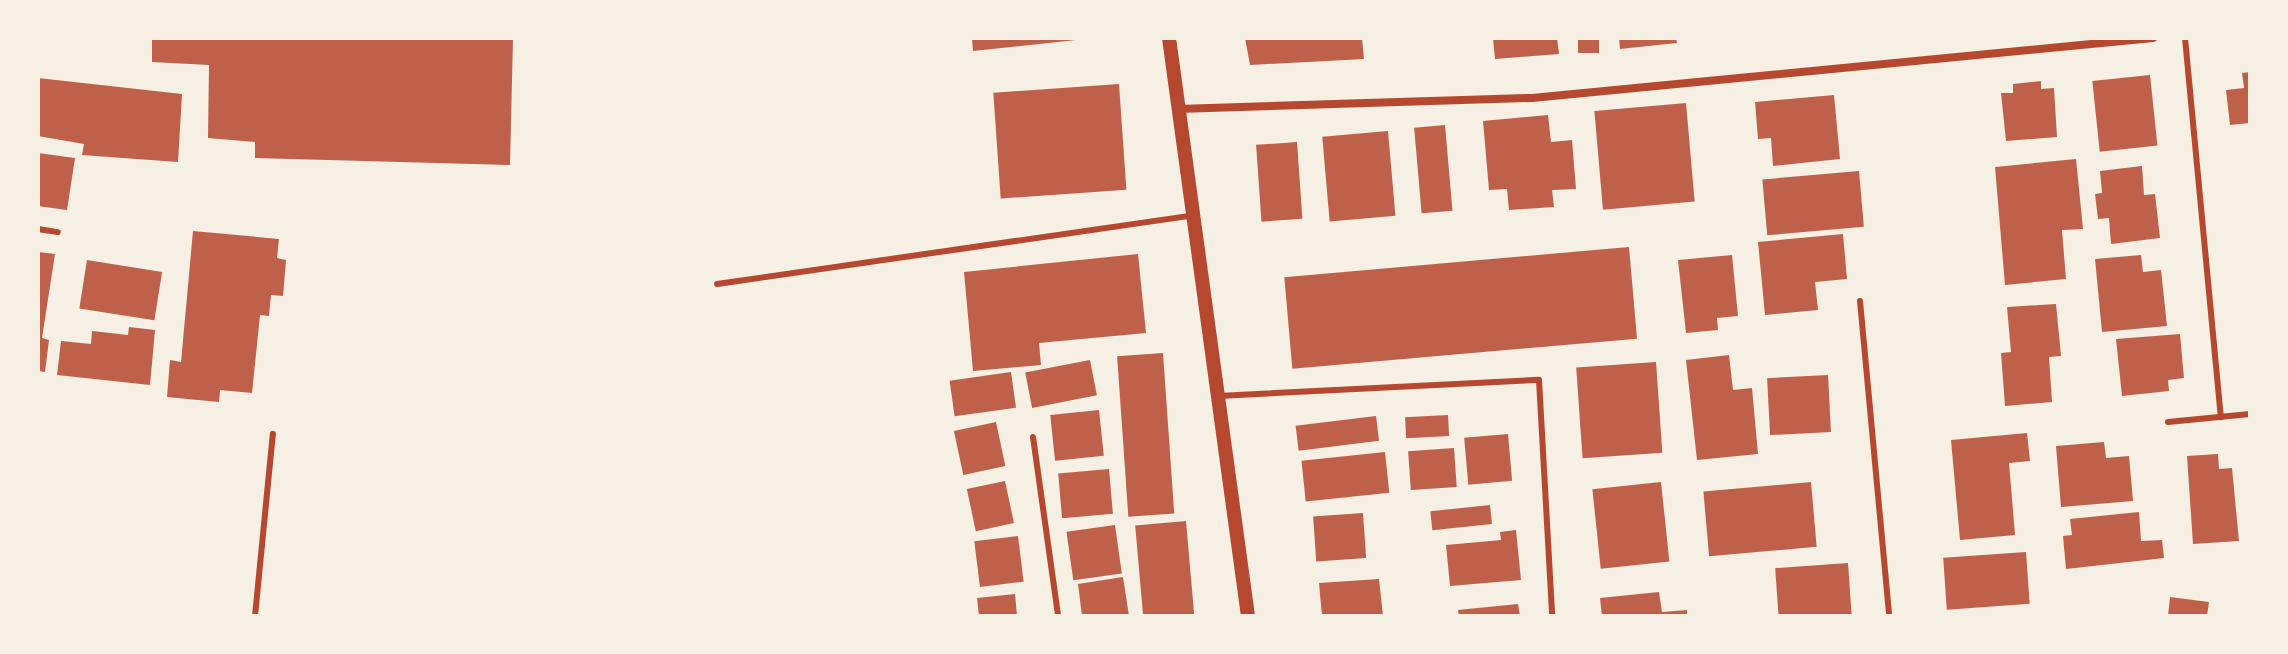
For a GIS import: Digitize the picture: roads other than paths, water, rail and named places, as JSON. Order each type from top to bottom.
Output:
[{"type":"street","points":[[1169,38],[1248,616]]},
{"type":"street","points":[[1178,109],[1532,98],[2079,41],[2153,38]]},
{"type":"lane","points":[[2185,38],[2221,417]]},
{"type":"lane","points":[[717,284],[1193,215]]},
{"type":"lane","points":[[38,229],[58,232]]},
{"type":"lane","points":[[1860,301],[1889,616]]},
{"type":"lane","points":[[1218,396],[1539,380],[1552,616]]},
{"type":"lane","points":[[2168,422],[2250,414]]},
{"type":"lane","points":[[255,616],[273,434]]},
{"type":"lane","points":[[1033,437],[1058,616]]}]
